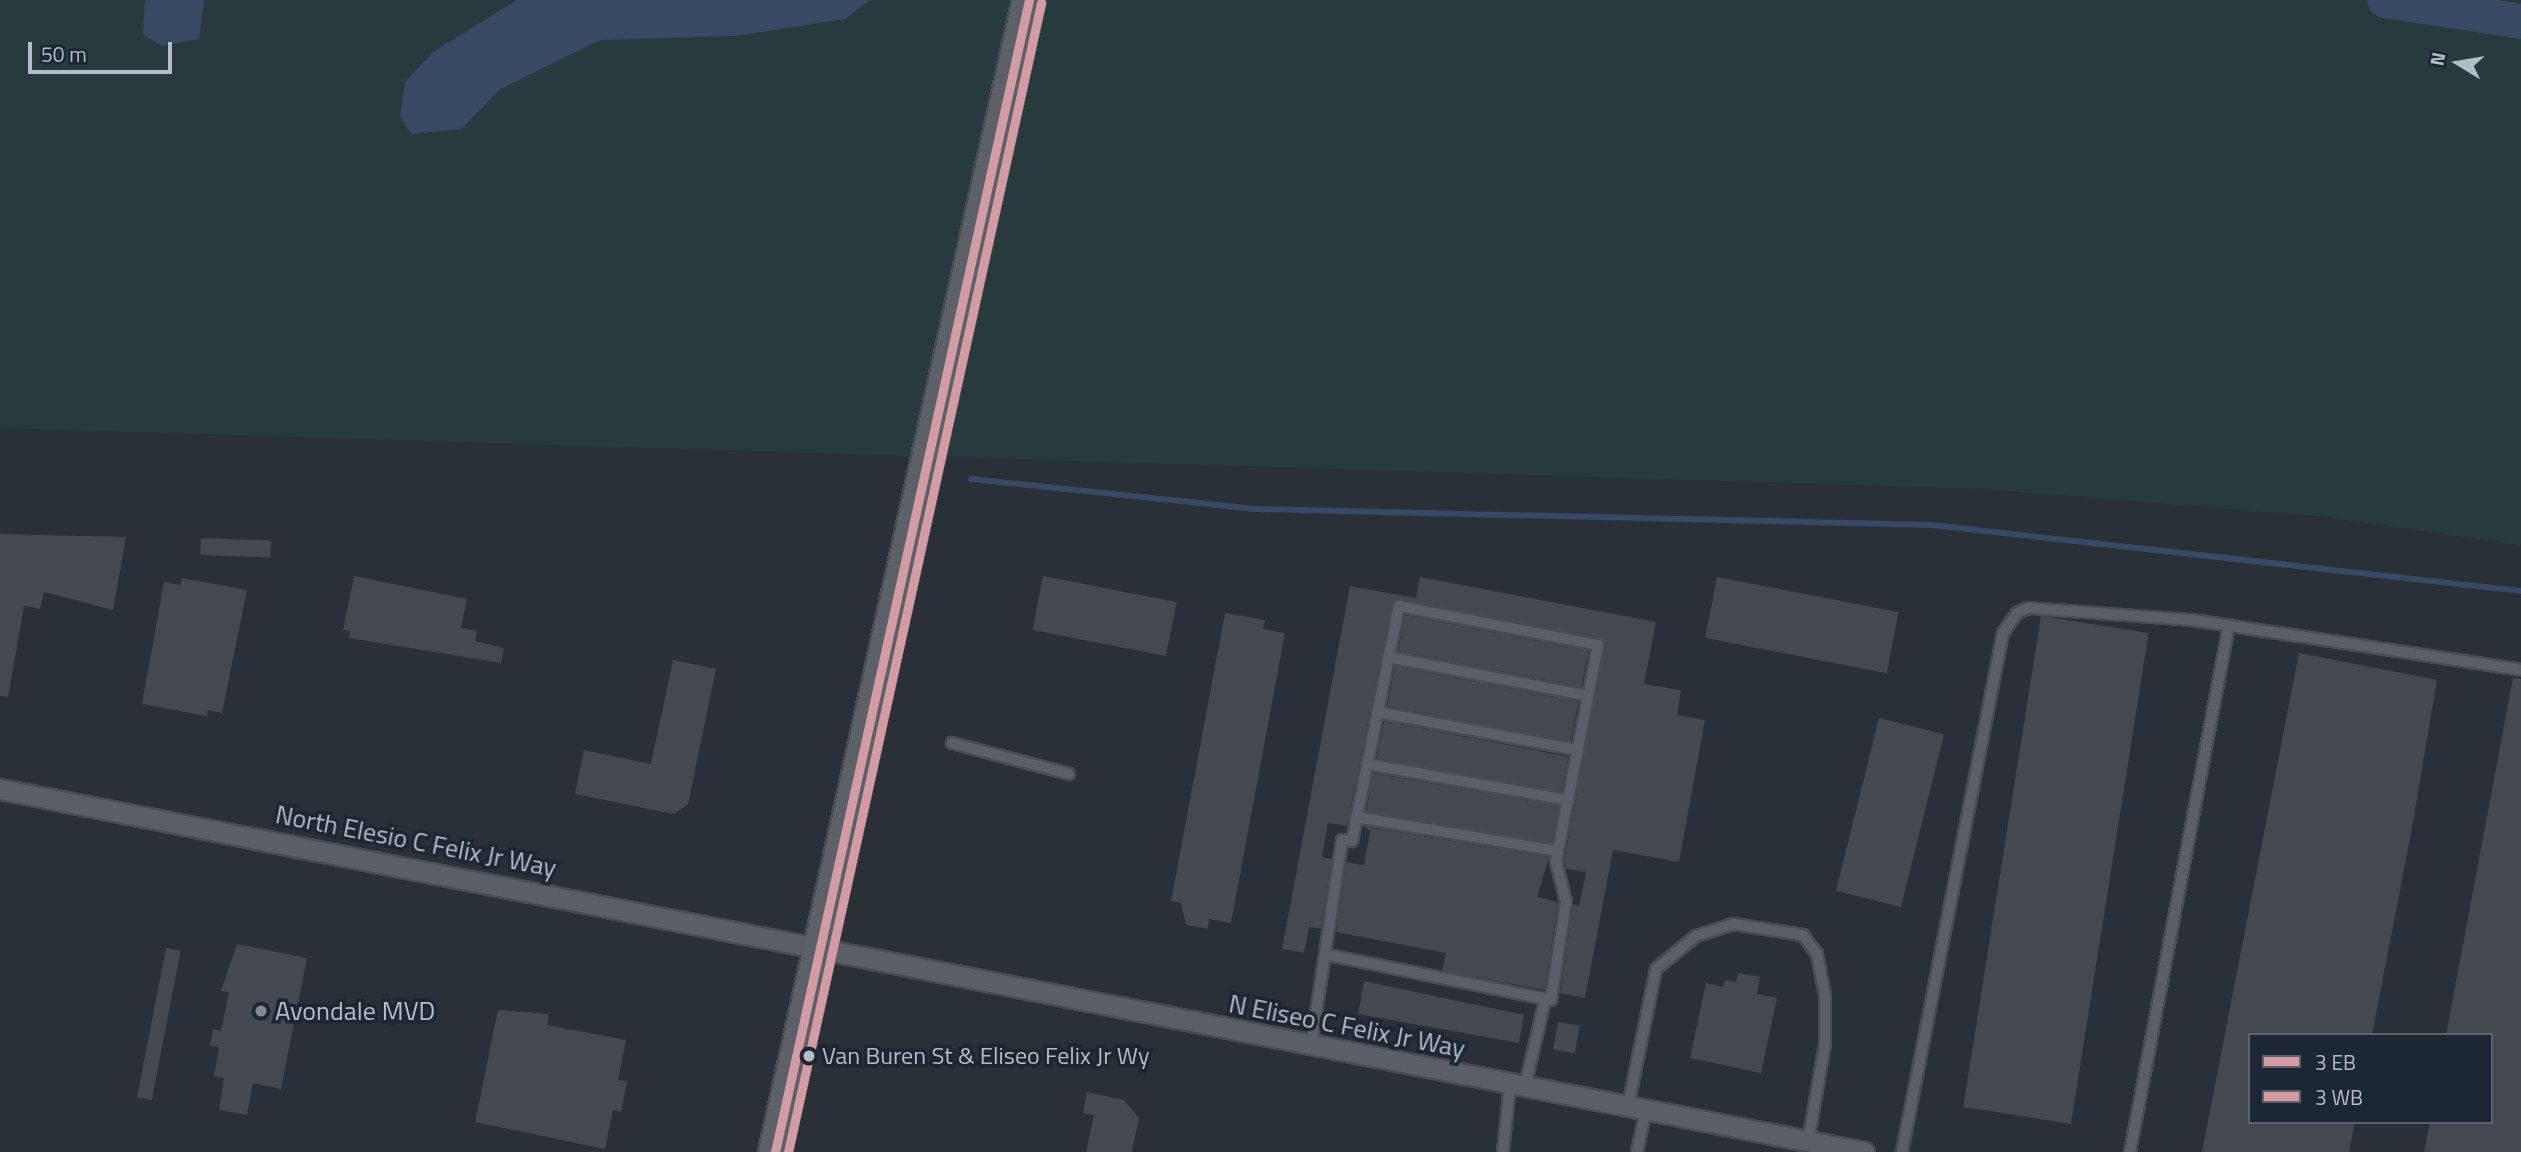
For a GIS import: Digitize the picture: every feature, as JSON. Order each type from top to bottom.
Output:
[{"type":"main road","points":[[775,1152],[1030,0]]},
{"type":"street","name":"North Elesio C Felix Jr Way","points":[[0,789],[820,949]]},
{"type":"street","name":"N Eliseo C Felix Jr Way","points":[[820,949],[1637,1108],[1799,1144],[1864,1152]]},
{"type":"lane","points":[[1311,1046],[1327,955],[1342,839],[1352,841],[1399,606],[1598,645],[1558,850],[1566,902],[1551,1000],[1327,955]]},
{"type":"lane","points":[[1902,1152],[2009,621],[2028,608],[2229,625],[2521,670]]},
{"type":"lane","points":[[2130,1152],[2229,625]]},
{"type":"lane","points":[[1388,657],[1588,696]]},
{"type":"lane","points":[[1377,712],[1578,750]]},
{"type":"lane","points":[[953,743],[1069,775]]},
{"type":"lane","points":[[1367,764],[1568,800]]},
{"type":"lane","points":[[1356,817],[1558,850]]},
{"type":"lane","points":[[1637,1152],[1637,1108],[1656,969],[1696,936],[1734,924],[1803,936],[1817,954],[1825,995],[1825,1044],[1799,1144]]},
{"type":"lane","points":[[1503,1152],[1518,1085],[1545,1000]]},
{"type":"green space","points":[[0,0],[2521,0],[2521,545],[2326,517],[1982,489],[0,428]]},
{"type":"water","points":[[145,0],[204,0],[199,39],[162,46],[143,35]]},
{"type":"water","points":[[517,0],[870,0],[845,19],[736,36],[600,40],[499,90],[462,129],[411,134],[400,117],[405,82],[433,52]]},
{"type":"building","points":[[0,534],[126,537],[113,610],[44,592],[40,609],[24,606],[8,697],[0,696]]},
{"type":"building","points":[[201,538],[271,540],[270,557],[200,555]]},
{"type":"building","points":[[354,576],[467,599],[461,628],[477,631],[475,641],[504,648],[501,663],[349,638],[350,631],[343,630]]},
{"type":"building","points":[[1043,576],[1177,602],[1166,656],[1033,630]]},
{"type":"building","points":[[1420,577],[1656,622],[1644,684],[1681,690],[1677,715],[1705,720],[1679,862],[1613,850],[1585,998],[1560,993],[1573,904],[1579,906],[1586,872],[1566,869],[1564,861],[1605,642],[1400,599],[1392,605],[1347,826],[1328,823],[1322,857],[1332,859],[1321,929],[1309,927],[1304,953],[1282,949],[1350,586],[1416,598]]},
{"type":"building","points":[[1717,577],[1899,612],[1887,673],[1705,638]]},
{"type":"building","points":[[182,578],[247,590],[222,713],[208,710],[207,716],[142,704],[164,582],[181,585]]},
{"type":"building","points":[[1225,613],[1265,620],[1263,629],[1285,633],[1231,923],[1209,919],[1208,929],[1186,925],[1181,903],[1171,901]]},
{"type":"building","points":[[1405,615],[1589,651],[1582,687],[1398,651]]},
{"type":"building","points":[[2041,616],[2149,633],[2071,1124],[1963,1107]]},
{"type":"building","points":[[2299,653],[2437,680],[2372,1033],[2248,1033],[2248,1124],[2355,1124],[2349,1152],[2202,1152]]},
{"type":"building","points":[[673,660],[716,669],[688,804],[674,814],[575,794],[584,750],[651,764]]},
{"type":"building","points":[[1395,666],[1579,702],[1571,742],[1387,706]]},
{"type":"building","points":[[2513,678],[2521,679],[2521,1152],[2424,1152],[2430,1124],[2493,1124],[2493,1033],[2446,1033]]},
{"type":"building","points":[[1879,718],[1944,734],[1901,907],[1836,891]]},
{"type":"building","points":[[1384,721],[1569,757],[1561,794],[1377,758]]},
{"type":"building","points":[[1373,773],[1559,806],[1552,844],[1366,811]]},
{"type":"building","points":[[1363,826],[1549,857],[1537,897],[1558,902],[1545,990],[1442,971],[1446,953],[1336,932],[1346,862],[1364,865],[1370,831]]},
{"type":"building","name":"Avondale MVD","points":[[237,944],[307,958],[281,1089],[253,1083],[247,1115],[219,1110],[224,1078],[214,1076],[219,1047],[210,1046],[213,1029],[221,1031],[229,992],[221,991]]},
{"type":"building","points":[[166,948],[181,951],[152,1100],[137,1097]]},
{"type":"building","points":[[1738,973],[1760,977],[1757,994],[1777,998],[1761,1073],[1690,1058],[1706,983],[1723,987],[1725,980],[1736,982]]},
{"type":"building","points":[[1364,981],[1524,1015],[1519,1043],[1358,1014]]},
{"type":"building","points":[[498,1010],[549,1014],[547,1025],[626,1040],[618,1080],[627,1081],[621,1112],[613,1110],[605,1149],[475,1122]]},
{"type":"building","points":[[1558,1022],[1580,1026],[1575,1053],[1553,1050]]},
{"type":"building","points":[[1087,1092],[1124,1100],[1139,1118],[1132,1152],[1086,1152],[1094,1115],[1083,1113]]},
{"type":"waterway","points":[[2384,0],[2521,21]]},
{"type":"waterway","points":[[971,479],[1255,509],[1932,525],[2521,591]]},
{"type":"transit line","points":[[775,1152],[1029,0]]},
{"type":"transit line","points":[[788,1152],[1041,3]]},
{"type":"place","name":"Avondale MVD","points":[[261,1011]]},
{"type":"place","name":"Van Buren St & Eliseo Felix Jr Wy","points":[[809,1056]]}]
